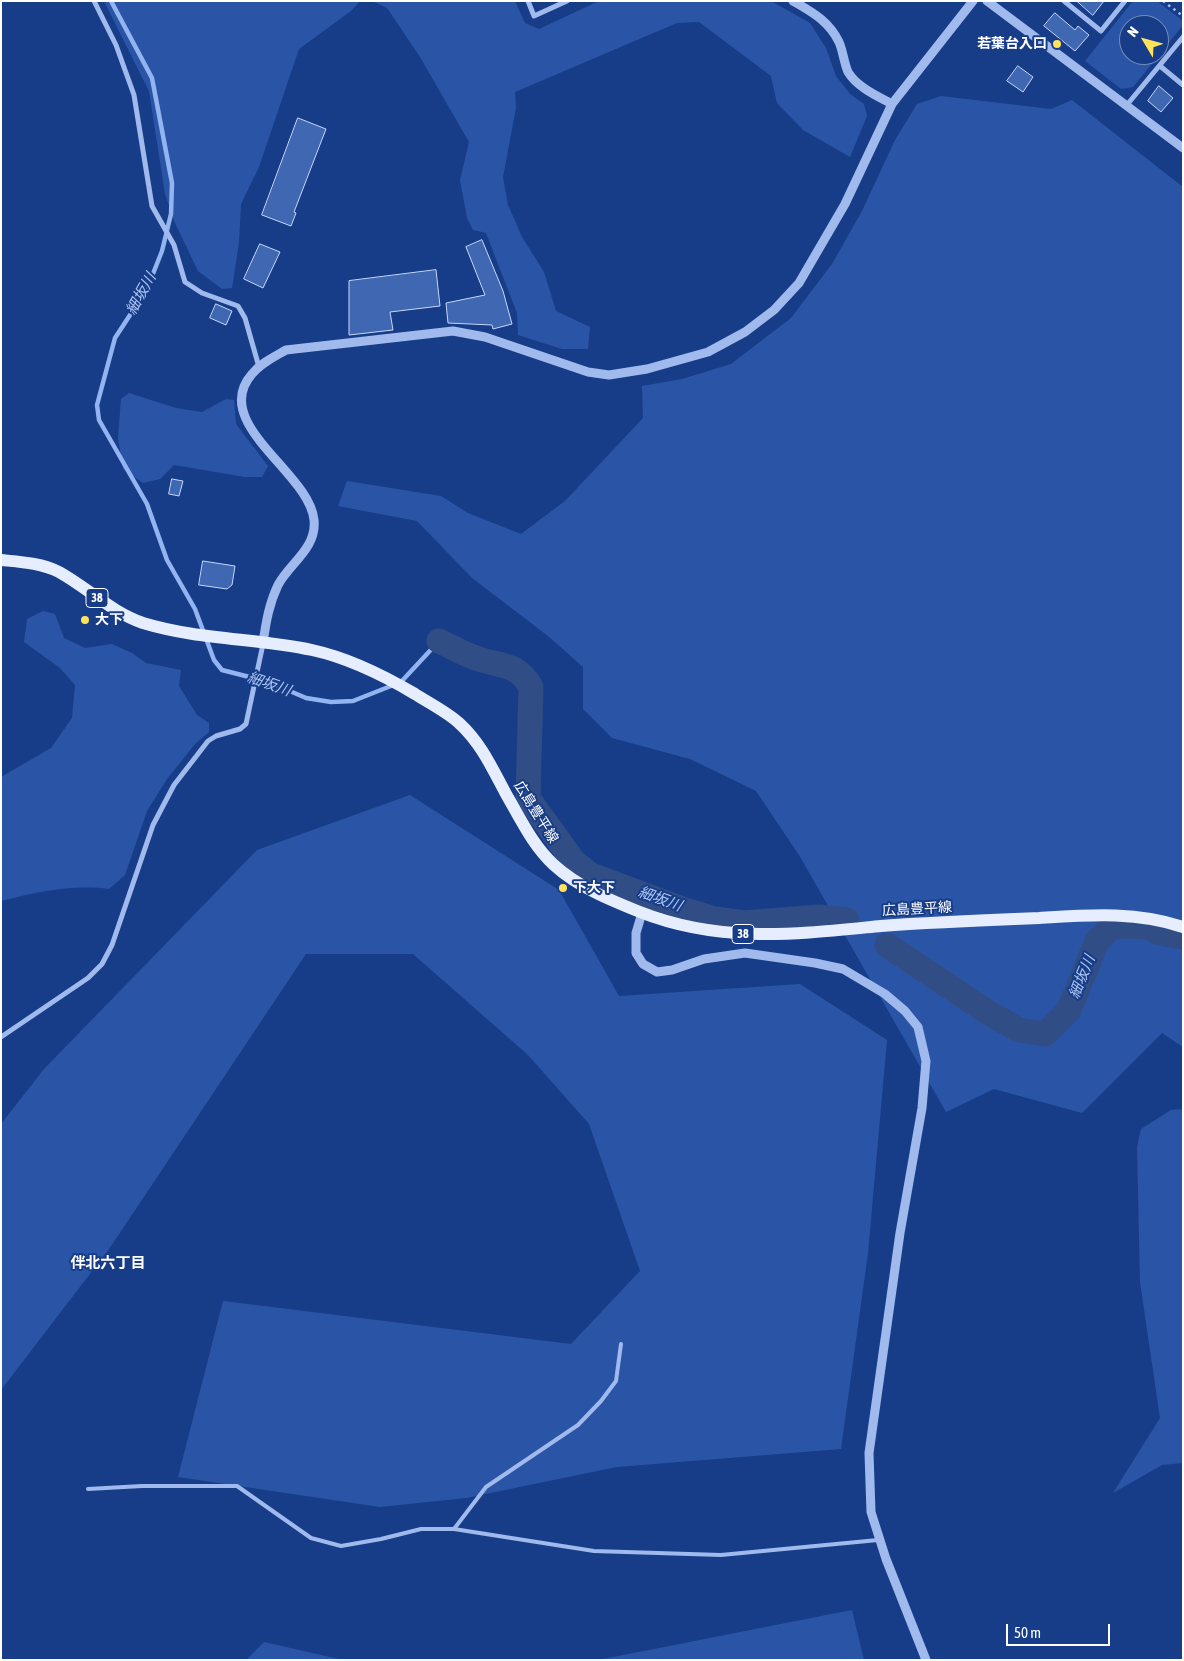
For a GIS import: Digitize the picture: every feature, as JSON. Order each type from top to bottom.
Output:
[{"type":"main road","name":"広島豊平線","points":[[1,560],[31,563],[56,570],[86,589],[109,608],[139,621],[193,635],[313,650],[366,668],[403,687],[457,721],[480,745],[528,832],[551,863],[576,882],[642,913],[707,931],[758,936],[1085,915],[1160,919],[1183,927]]},
{"type":"street","points":[[94,1],[116,45],[134,95],[152,206],[174,245],[185,282],[202,293],[238,306],[245,318],[259,367]]},
{"type":"street","points":[[528,1],[534,16],[567,1]]},
{"type":"street","points":[[794,1],[822,18],[832,29],[848,72],[859,84],[892,104]]},
{"type":"street","points":[[1,1037],[88,978],[102,964],[112,945],[153,825],[174,785],[208,741],[216,736],[240,729],[246,724],[263,643],[267,613],[285,572],[302,557],[311,541],[315,521],[308,498],[252,431],[242,409],[243,392],[250,374],[286,350],[454,331],[485,337],[588,372],[609,375],[647,369],[708,352],[752,326],[774,310],[799,283],[845,204],[892,104],[973,1]]},
{"type":"street","points":[[987,1],[1183,148]]},
{"type":"street","points":[[1064,1],[1101,31],[1125,1]]},
{"type":"street","points":[[1126,106],[1183,37]]},
{"type":"street","points":[[1160,66],[1183,85]]},
{"type":"street","points":[[642,913],[636,933],[636,953],[643,964],[657,972],[672,970],[704,959],[746,953],[815,962],[843,969],[885,994],[905,1011],[918,1027],[926,1061],[922,1108],[900,1233],[869,1453],[871,1512],[879,1540],[926,1660]]},
{"type":"lane","points":[[454,1529],[486,1487],[578,1426],[601,1401],[616,1381],[621,1344]]},
{"type":"lane","points":[[88,1489],[142,1486],[237,1486],[311,1538],[341,1546],[421,1529],[454,1529],[594,1551],[721,1555],[879,1540]]},
{"type":"path","points":[[1163,1],[1183,16]]},
{"type":"shaded area","points":[[104,1],[360,1],[351,11],[299,49],[259,167],[241,204],[239,243],[232,288],[222,289],[198,271],[175,223],[165,194],[149,91]]},
{"type":"shaded area","points":[[372,1],[515,1],[525,23],[539,29],[599,1],[771,1],[810,23],[826,48],[836,76],[850,94],[864,104],[867,116],[850,157],[803,130],[777,103],[771,76],[699,22],[677,23],[515,92],[516,108],[503,177],[508,205],[522,237],[544,272],[556,311],[590,327],[588,349],[562,349],[518,335],[517,313],[486,233],[473,230],[467,218],[460,180],[469,142],[420,57],[387,8]]},
{"type":"shaded area","points":[[1133,1],[1157,1],[1183,21],[1183,25],[1169,42],[1169,15],[1122,15]]},
{"type":"shaded area","points":[[1119,18],[1119,65],[1151,65],[1133,87],[1121,89],[1085,61]]},
{"type":"shaded area","points":[[941,96],[1051,109],[1072,100],[1183,187],[1183,1047],[1162,1033],[1082,1113],[994,1089],[946,1112],[799,855],[756,791],[690,759],[612,738],[583,709],[583,667],[548,636],[472,578],[417,521],[338,506],[347,481],[441,496],[468,513],[521,534],[565,501],[643,418],[642,386],[682,379],[731,364],[791,318],[832,264],[862,211],[895,140],[917,104]]},
{"type":"shaded area","points":[[129,393],[176,408],[202,412],[226,399],[234,400],[236,424],[268,466],[262,477],[245,477],[174,465],[160,479],[143,483],[123,469],[118,438],[121,399]]},
{"type":"shaded area","points":[[43,611],[55,614],[64,638],[85,648],[112,644],[132,653],[146,663],[181,670],[179,686],[197,715],[209,723],[209,732],[195,744],[167,779],[147,811],[125,875],[109,889],[68,888],[1,901],[1,777],[51,748],[72,718],[75,685],[60,668],[24,642],[27,619]]},
{"type":"shaded area","points":[[410,795],[559,890],[619,996],[800,984],[887,1040],[868,1253],[841,1449],[617,1467],[466,1498],[380,1507],[178,1477],[223,1301],[571,1344],[640,1271],[589,1124],[528,1055],[413,954],[306,954],[109,1249],[1,1390],[1,1124],[44,1069],[257,850]]},
{"type":"shaded area","points":[[1183,1109],[1183,1463],[1162,1465],[1113,1493],[1160,1418],[1140,1282],[1137,1147],[1141,1129],[1171,1110]]},
{"type":"shaded area","points":[[852,1610],[864,1660],[598,1660]]},
{"type":"shaded area","points":[[264,1642],[343,1660],[246,1660]]},
{"type":"building","points":[[1077,1],[1104,1],[1093,15]]},
{"type":"building","points":[[1055,13],[1075,30],[1078,26],[1089,35],[1075,51],[1044,26]]},
{"type":"building","points":[[1018,66],[1033,77],[1023,92],[1007,81]]},
{"type":"building","points":[[1159,86],[1173,98],[1161,112],[1148,101]]},
{"type":"building","points":[[298,118],[326,129],[294,212],[296,213],[291,226],[262,215]]},
{"type":"building","points":[[482,240],[503,291],[512,324],[493,329],[492,325],[448,323],[446,303],[485,295],[466,247]]},
{"type":"building","points":[[260,244],[280,252],[263,288],[244,279]]},
{"type":"building","points":[[436,270],[440,306],[390,312],[393,330],[349,335],[349,281]]},
{"type":"building","points":[[216,304],[232,311],[226,325],[210,318]]},
{"type":"building","points":[[172,479],[183,481],[179,496],[169,494]]},
{"type":"building","points":[[203,561],[235,566],[232,585],[227,589],[199,585]]},
{"type":"waterway","name":"細坂川","points":[[111,1],[152,78],[172,183],[171,214],[162,251],[147,289],[115,338],[97,405],[99,420],[147,504],[167,560],[195,609],[214,660],[222,670],[269,682],[306,698],[331,702],[353,701],[401,682],[439,641]]},
{"type":"waterway","name":"細坂川","points":[[439,641],[474,657],[509,667],[526,679],[531,687],[528,798],[574,862],[591,875],[685,910],[715,919],[744,923],[819,917],[847,920]]},
{"type":"waterway","name":"細坂川","points":[[887,945],[989,1013],[1019,1030],[1045,1034],[1069,1010],[1097,941],[1113,926],[1150,927],[1159,933],[1183,937]]},
{"type":"place","name":"若葉台入口","points":[[1057,44]]},
{"type":"place","name":"大下","points":[[85,620]]},
{"type":"place","name":"下大下","points":[[563,888]]},
{"type":"district","name":"伴北六丁目","points":[[108,1263]]}]
